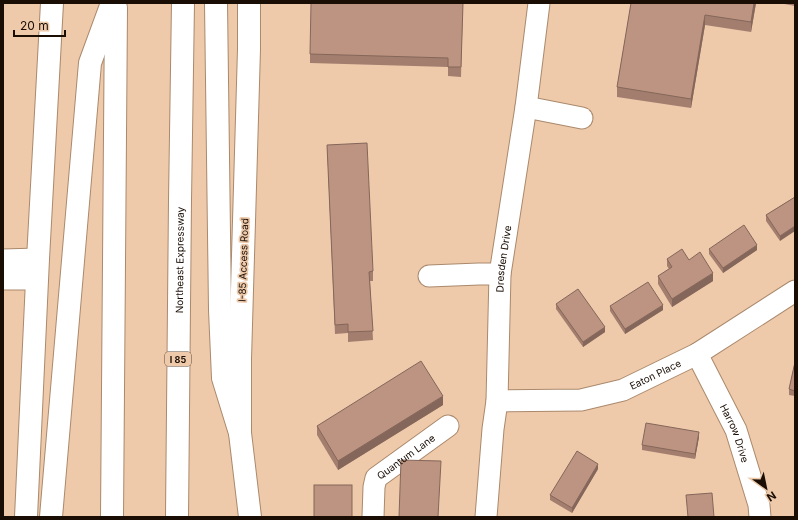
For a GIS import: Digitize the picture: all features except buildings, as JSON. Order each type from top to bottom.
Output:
[{"type":"main road","points":[[26,517],[37,269],[52,3]]},
{"type":"main road","points":[[51,517],[90,62],[112,3]]},
{"type":"main road","points":[[112,517],[116,3]]},
{"type":"main road","name":"Northeast Expressway","points":[[177,517],[183,3]]},
{"type":"main road","points":[[216,3],[220,310],[223,378],[240,433]]},
{"type":"main road","name":"I-85 Access Road","points":[[249,3],[240,359],[240,433],[250,517]]},
{"type":"street","name":"Dresden Drive","points":[[486,517],[493,429],[497,401],[500,274],[526,107],[539,3]]},
{"type":"street","points":[[526,107],[582,118]]},
{"type":"street","points":[[3,260],[37,269]]},
{"type":"street","points":[[3,279],[37,269]]},
{"type":"street","points":[[429,276],[500,274]]},
{"type":"street","name":"Eaton Place","points":[[497,401],[581,400],[623,390],[697,354],[795,291]]},
{"type":"street","name":"Harrow Drive","points":[[697,354],[736,430],[759,505],[760,517]]},
{"type":"street","name":"Quantum Lane","points":[[373,517],[374,487],[376,478],[448,426]]}]
